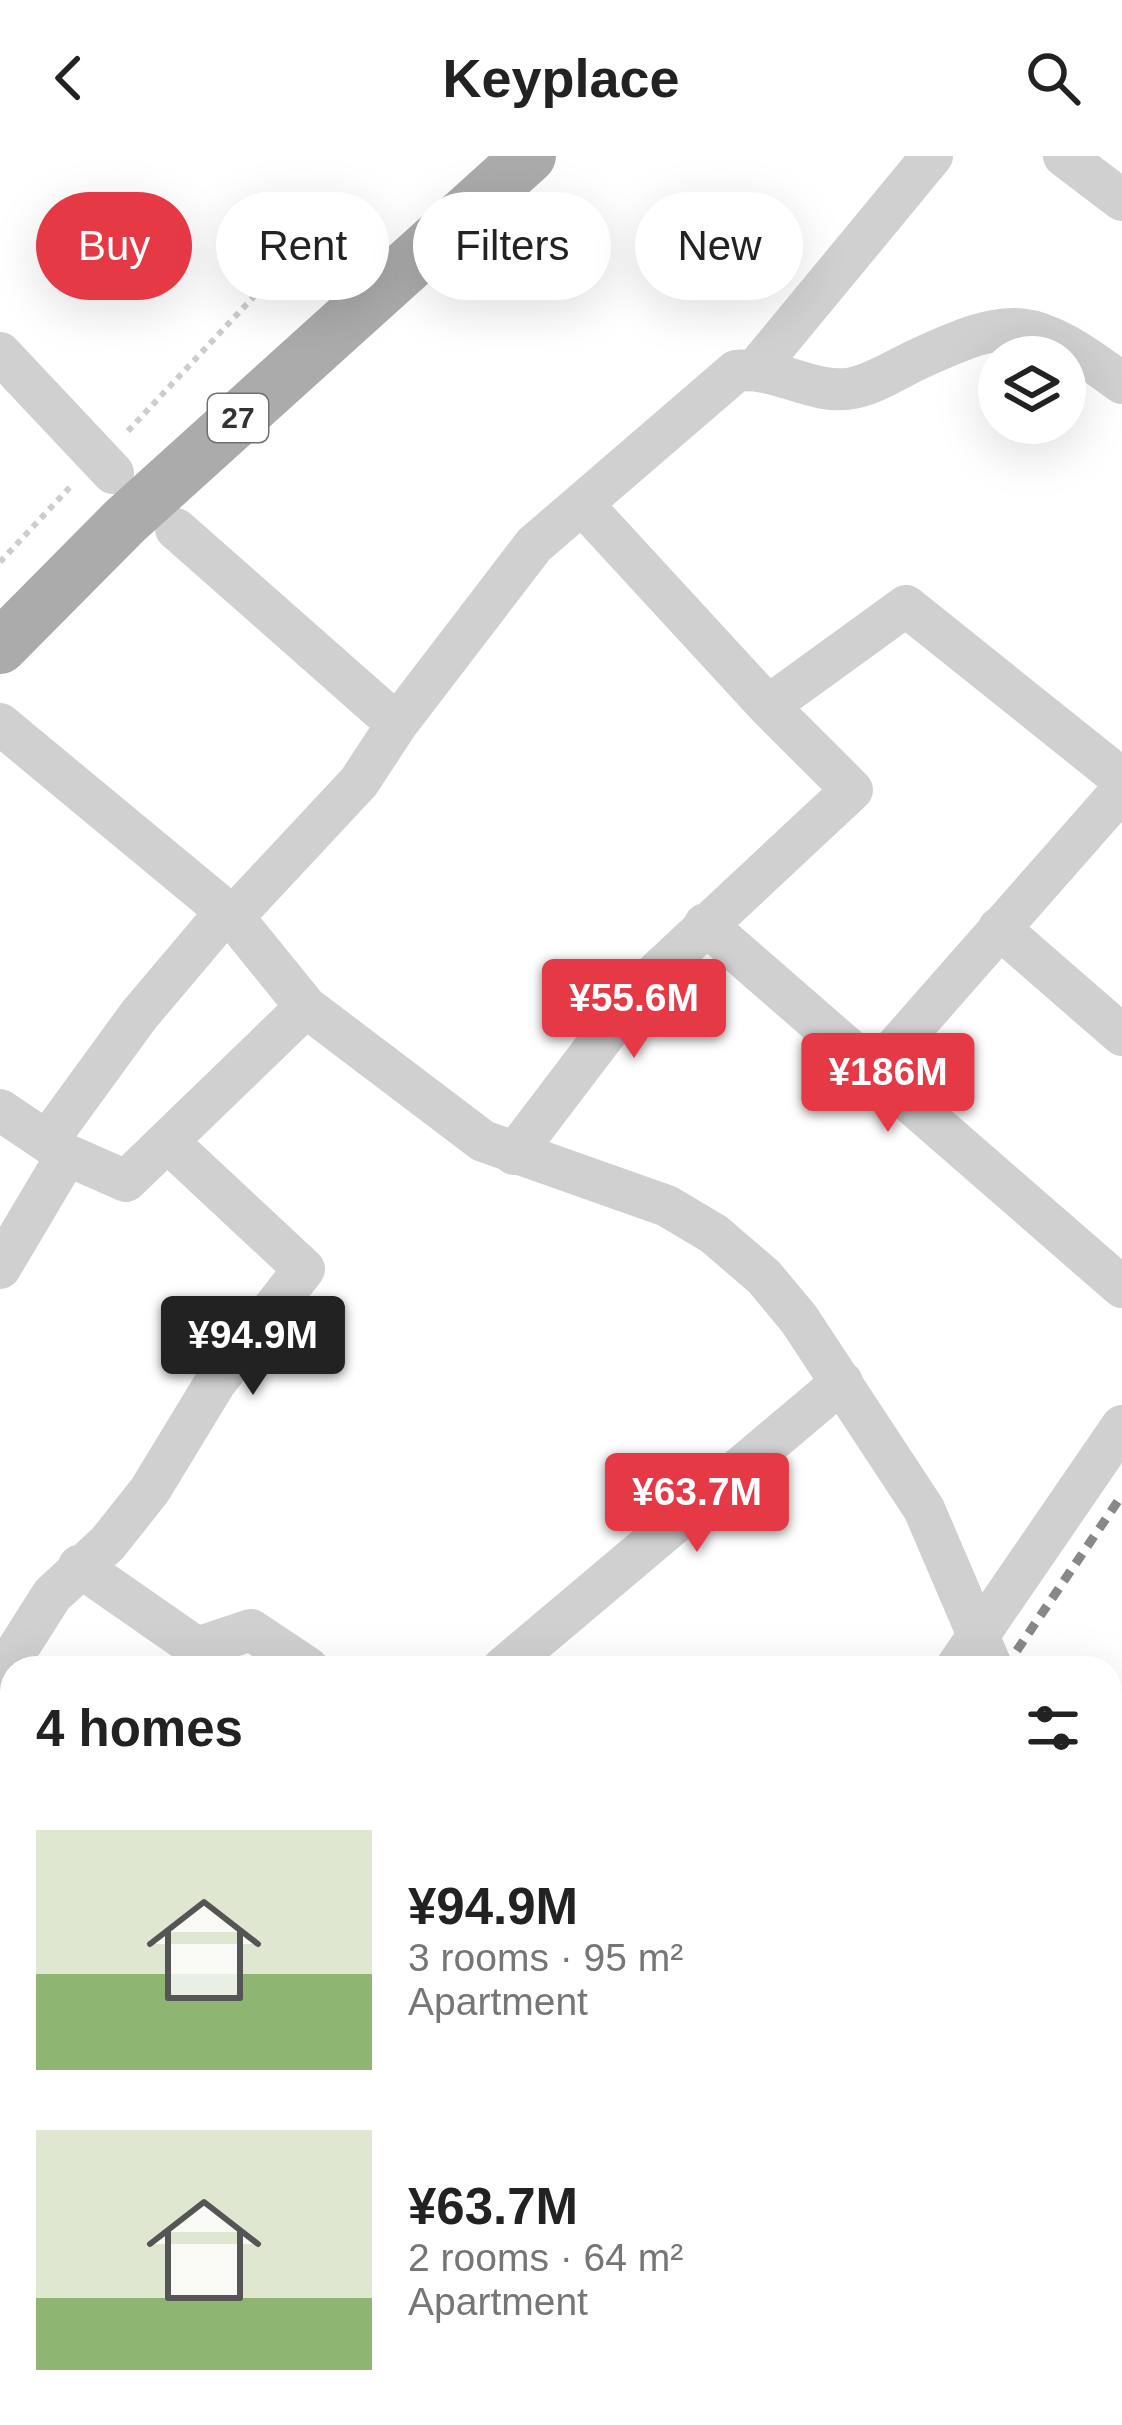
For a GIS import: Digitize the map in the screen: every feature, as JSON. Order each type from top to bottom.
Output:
[{"type":"main road","name":"27","points":[[0,647],[125,521],[529,156]]},
{"type":"street","points":[[757,368],[932,156]]},
{"type":"street","points":[[1064,156],[1122,200]]},
{"type":"street","points":[[0,1268],[58,1148],[139,1015],[359,782],[397,724],[534,544],[736,371],[757,368],[833,390],[858,388],[980,330],[1011,326],[1068,344],[1122,382]]},
{"type":"street","points":[[0,353],[104,466]]},
{"type":"street","points":[[514,1154],[641,987],[851,790],[582,504]]},
{"type":"street","points":[[176,530],[397,724]]},
{"type":"street","points":[[768,706],[906,606],[1122,779]]},
{"type":"street","points":[[0,724],[230,914],[306,1007],[483,1141],[613,1183],[714,1234],[788,1305],[924,1509],[973,1656]]},
{"type":"street","points":[[874,1072],[1122,790]]},
{"type":"street","points":[[705,924],[1122,1287]]},
{"type":"street","points":[[999,928],[1122,1035]]},
{"type":"street","points":[[0,1110],[58,1148],[126,1181],[170,1144],[306,1007]]},
{"type":"street","points":[[13,1656],[52,1595],[108,1543],[150,1490],[215,1383],[304,1269],[170,1144]]},
{"type":"street","points":[[517,1656],[842,1382]]},
{"type":"street","points":[[975,1656],[1122,1426]]},
{"type":"street","points":[[80,1566],[197,1648],[251,1630],[290,1656]]},
{"type":"path","points":[[0,562],[104,466],[110,450],[251,300]]},
{"type":"railway","points":[[1013,1656],[1122,1495]]}]
